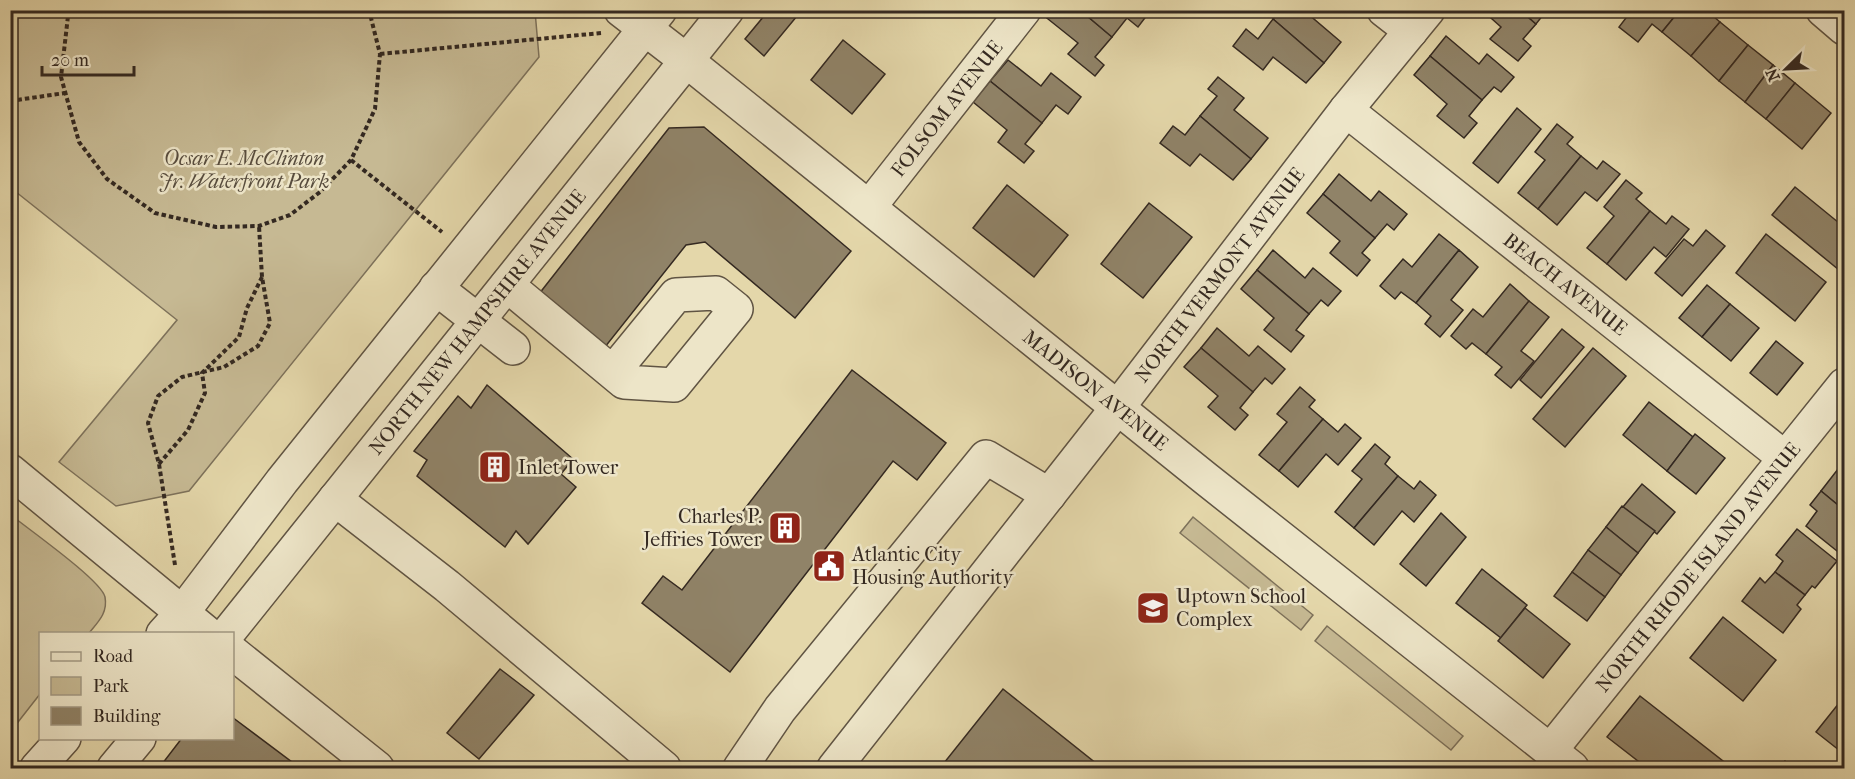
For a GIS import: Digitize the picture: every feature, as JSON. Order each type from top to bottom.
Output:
[{"type":"street","name":"NORTH NEW HAMPSHIRE AVENUE","points":[[228,632],[727,10]]},
{"type":"street","name":"FOLSOM AVENUE","points":[[870,206],[1024,10]]},
{"type":"street","points":[[1384,10],[1419,21]]},
{"type":"street","points":[[1823,10],[1845,28]]},
{"type":"street","name":"MADISON AVENUE","points":[[642,17],[687,61],[1561,760]]},
{"type":"street","points":[[173,623],[282,481],[466,251],[642,17]]},
{"type":"street","name":"NORTH VERMONT AVENUE","points":[[834,768],[1118,407],[1346,110],[1419,21]]},
{"type":"street","name":"BEACH AVENUE","points":[[1346,110],[1785,458]]},
{"type":"street","points":[[507,285],[613,372]]},
{"type":"street","points":[[436,288],[513,348]]},
{"type":"street","name":"NORTH RHODE ISLAND AVENUE","points":[[1561,760],[1785,458],[1845,384]]},
{"type":"street","points":[[740,768],[780,709],[986,457],[1049,495]]},
{"type":"street","points":[[10,471],[173,623],[204,632]]},
{"type":"street","points":[[335,499],[447,586],[664,768]]},
{"type":"street","points":[[234,654],[377,768]]},
{"type":"street","points":[[37,768],[62,740]]},
{"type":"street","points":[[114,768],[137,740]]},
{"type":"path","points":[[71,10],[61,77],[79,142],[107,180],[155,213],[216,227],[259,226],[290,215],[320,192],[351,160],[375,109],[380,54],[369,10]]},
{"type":"path","points":[[380,54],[642,17]]},
{"type":"path","points":[[10,101],[65,93]]},
{"type":"path","points":[[351,160],[466,251]]},
{"type":"path","points":[[173,623],[159,464],[148,423],[158,396],[183,377],[224,367],[258,346],[270,323],[262,277],[259,226]]},
{"type":"path","points":[[202,373],[239,337],[247,308],[262,277]]},
{"type":"path","points":[[159,464],[188,430],[205,393],[202,373]]},
{"type":"green space","name":"Ocsar E. McClinton Jr. Waterfront Park","points":[[10,11],[535,11],[539,57],[189,491],[116,506],[59,462],[177,320],[11,188]]},
{"type":"green space","points":[[11,515],[91,579],[101,589],[106,603],[102,617],[90,632],[39,632],[39,695],[11,731]]},
{"type":"green space","points":[[1193,517],[1313,615],[1301,630],[1180,533]]},
{"type":"green space","points":[[1327,626],[1463,736],[1451,750],[1315,641]]},
{"type":"building","points":[[769,10],[802,10],[764,56],[745,39]]},
{"type":"building","points":[[1047,10],[1080,10],[1112,37],[1095,57],[1104,65],[1095,76],[1068,54],[1078,43],[1043,15]]},
{"type":"building","points":[[1080,10],[1151,10],[1138,27],[1127,18],[1112,37]]},
{"type":"building","points":[[1280,10],[1309,10],[1307,13],[1341,42],[1324,63],[1273,19]]},
{"type":"building","points":[[1482,10],[1520,10],[1536,24],[1523,39],[1531,46],[1518,61],[1490,39],[1501,27]]},
{"type":"building","points":[[1520,10],[1547,10],[1536,24]]},
{"type":"building","points":[[1632,10],[1680,10],[1662,32],[1652,24],[1638,42],[1619,27]]},
{"type":"building","points":[[1680,10],[1706,10],[1720,22],[1691,56],[1662,32]]},
{"type":"building","points":[[1273,19],[1324,63],[1306,83],[1273,57],[1263,70],[1233,46],[1246,29],[1258,39]]},
{"type":"building","points":[[1720,22],[1748,45],[1719,81],[1691,56]]},
{"type":"building","points":[[1446,36],[1479,64],[1487,54],[1514,77],[1501,92],[1494,87],[1482,100],[1430,56]]},
{"type":"building","points":[[843,40],[885,74],[852,114],[811,80]]},
{"type":"building","points":[[1748,45],[1773,65],[1745,102],[1719,81]]},
{"type":"building","points":[[1430,56],[1482,100],[1469,116],[1477,123],[1464,138],[1437,116],[1447,104],[1414,75]]},
{"type":"building","points":[[1008,60],[1041,86],[1051,73],[1081,97],[1068,114],[1056,105],[1042,123],[990,81]]},
{"type":"building","points":[[1773,65],[1795,83],[1766,119],[1745,102]]},
{"type":"building","points":[[1218,77],[1244,98],[1234,110],[1268,138],[1251,159],[1200,116],[1217,96],[1208,89]]},
{"type":"building","points":[[990,81],[1042,123],[1025,144],[1034,151],[1024,163],[998,142],[1007,130],[973,102]]},
{"type":"building","points":[[1795,83],[1831,113],[1802,149],[1766,119]]},
{"type":"building","points":[[1517,108],[1541,129],[1498,183],[1473,163]]},
{"type":"building","points":[[1200,116],[1251,159],[1233,180],[1200,154],[1190,166],[1160,143],[1173,126],[1185,135]]},
{"type":"building","points":[[1557,124],[1573,137],[1567,144],[1581,156],[1538,209],[1518,193],[1545,160],[1535,152]]},
{"type":"building","points":[[704,127],[851,251],[795,318],[705,242],[686,245],[605,347],[539,294],[669,128]]},
{"type":"building","points":[[1581,156],[1597,169],[1603,161],[1620,174],[1597,201],[1585,192],[1557,225],[1538,209]]},
{"type":"building","points":[[1339,174],[1371,201],[1379,191],[1407,214],[1394,230],[1387,224],[1375,238],[1323,194]]},
{"type":"building","points":[[1626,180],[1642,193],[1636,199],[1650,211],[1607,264],[1587,248],[1614,216],[1604,207]]},
{"type":"building","points":[[1007,185],[1068,235],[1034,277],[973,228]]},
{"type":"building","points":[[1795,187],[1844,227],[1844,263],[1839,270],[1772,215]]},
{"type":"building","points":[[1323,194],[1375,238],[1362,253],[1370,260],[1357,276],[1330,253],[1340,241],[1307,213]]},
{"type":"building","points":[[1149,203],[1192,237],[1143,298],[1101,264]]},
{"type":"building","points":[[1650,211],[1666,224],[1672,216],[1689,229],[1666,257],[1654,247],[1626,280],[1607,264]]},
{"type":"building","points":[[1706,230],[1725,246],[1682,296],[1655,273],[1684,239],[1693,246]]},
{"type":"building","points":[[1439,234],[1459,250],[1416,303],[1401,292],[1395,299],[1380,286],[1403,259],[1412,267]]},
{"type":"building","points":[[1766,234],[1826,282],[1795,321],[1736,273]]},
{"type":"building","points":[[1273,250],[1305,278],[1313,268],[1341,291],[1328,306],[1321,300],[1309,314],[1257,270]]},
{"type":"building","points":[[1459,250],[1478,267],[1451,300],[1463,310],[1440,337],[1425,324],[1431,316],[1416,303]]},
{"type":"building","points":[[1257,270],[1309,314],[1296,330],[1304,336],[1291,352],[1264,330],[1274,318],[1241,289]]},
{"type":"building","points":[[1510,284],[1529,301],[1486,354],[1472,343],[1466,349],[1451,336],[1473,309],[1483,317]]},
{"type":"building","points":[[1707,285],[1730,304],[1702,337],[1679,318]]},
{"type":"building","points":[[1529,301],[1549,317],[1521,351],[1534,361],[1511,388],[1495,375],[1502,367],[1486,354]]},
{"type":"building","points":[[1730,304],[1759,328],[1731,361],[1702,337]]},
{"type":"building","points":[[1217,328],[1249,356],[1258,346],[1285,369],[1272,384],[1265,378],[1253,392],[1201,348]]},
{"type":"building","points":[[1562,329],[1584,347],[1541,398],[1520,380]]},
{"type":"building","points":[[1776,341],[1803,363],[1777,395],[1750,373]]},
{"type":"building","points":[[1201,348],[1253,392],[1240,408],[1248,415],[1235,430],[1208,407],[1218,396],[1184,367]]},
{"type":"building","points":[[1593,348],[1626,376],[1565,447],[1533,419]]},
{"type":"building","name":"Charles P. Jeffries Tower","points":[[852,370],[946,443],[917,480],[893,461],[730,672],[642,603],[663,576],[682,590]]},
{"type":"building","name":"Inlet Tower","points":[[487,385],[573,459],[561,474],[576,487],[528,544],[516,531],[505,547],[417,476],[427,460],[414,451],[458,396],[471,408]]},
{"type":"building","points":[[1300,387],[1315,400],[1309,407],[1323,419],[1279,471],[1259,455],[1287,422],[1277,414]]},
{"type":"building","points":[[1649,402],[1693,437],[1667,471],[1623,435]]},
{"type":"building","points":[[1323,419],[1338,432],[1345,424],[1361,438],[1338,465],[1326,454],[1298,487],[1279,471]]},
{"type":"building","points":[[1695,434],[1725,458],[1696,494],[1667,471]]},
{"type":"building","points":[[1375,444],[1390,457],[1385,464],[1398,476],[1354,528],[1335,512],[1362,479],[1352,471]]},
{"type":"building","points":[[1838,469],[1844,474],[1844,510],[1821,491]]},
{"type":"building","points":[[1398,476],[1414,489],[1420,481],[1436,495],[1414,522],[1402,511],[1374,545],[1354,528]]},
{"type":"building","points":[[1642,484],[1675,512],[1657,534],[1623,507]]},
{"type":"building","points":[[1821,491],[1844,510],[1844,541],[1837,551],[1806,526],[1817,511],[1810,505]]},
{"type":"building","points":[[1622,506],[1655,531],[1638,553],[1606,527]]},
{"type":"building","points":[[1441,513],[1466,537],[1426,586],[1400,564]]},
{"type":"building","points":[[1606,527],[1638,553],[1621,575],[1588,550]]},
{"type":"building","points":[[1797,529],[1837,561],[1815,588],[1812,586],[1805,595],[1775,572],[1783,561],[1776,555]]},
{"type":"building","points":[[1588,550],[1621,575],[1605,597],[1572,572]]},
{"type":"building","points":[[1482,569],[1527,605],[1501,638],[1456,603]]},
{"type":"building","points":[[1572,572],[1605,597],[1587,621],[1554,596]]},
{"type":"building","points":[[1775,572],[1805,595],[1797,605],[1801,609],[1783,633],[1742,601],[1760,578],[1765,583]]},
{"type":"building","points":[[1525,608],[1570,644],[1543,678],[1498,641]]},
{"type":"building","points":[[1723,617],[1776,660],[1743,701],[1690,658]]},
{"type":"building","points":[[500,669],[534,695],[479,759],[447,733]]},
{"type":"building","points":[[1003,689],[1102,768],[940,768]]},
{"type":"building","points":[[1640,696],[1732,768],[1647,768],[1607,737]]},
{"type":"building","points":[[1844,699],[1844,754],[1816,732]]},
{"type":"building","points":[[234,718],[300,768],[159,768],[180,740],[234,740]]},
{"type":"building","points":[[1785,761],[1794,768],[1779,768]]},
{"type":"place","name":"Inlet Tower","points":[[495,467]]},
{"type":"place","name":"Charles P. Jeffries Tower","points":[[785,528]]},
{"type":"place","name":"Atlantic City Housing Authority","points":[[829,566]]},
{"type":"place","name":"Uptown School Complex","points":[[1153,608]]}]
